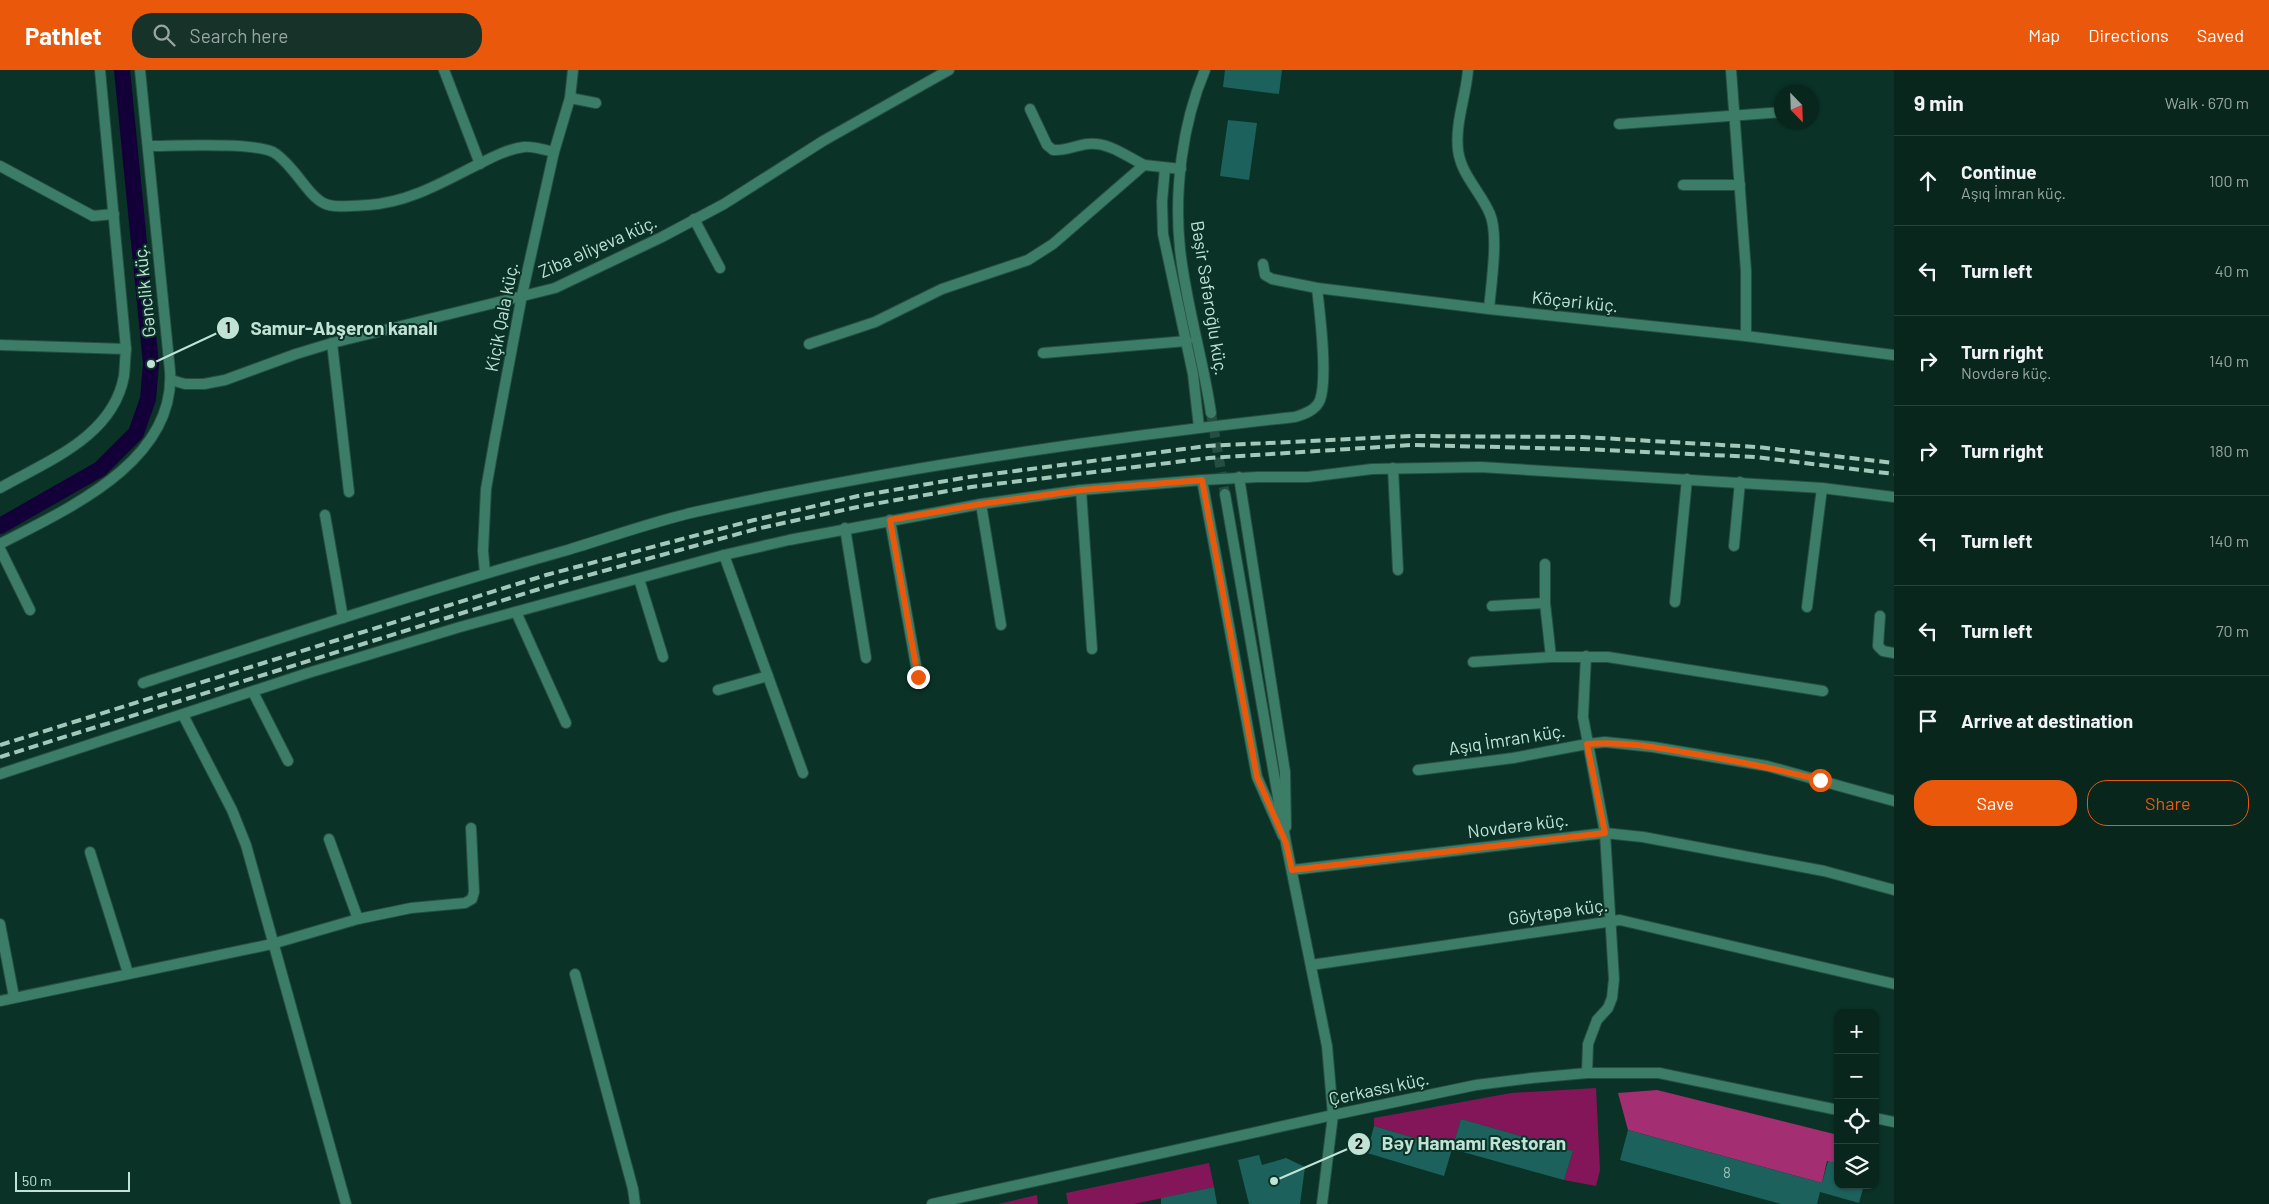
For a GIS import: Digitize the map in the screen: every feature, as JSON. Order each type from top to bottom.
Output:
[{"type":"street","name":"Gənclik küç.","points":[[0,488],[76,446],[92,432],[104,418],[118,394],[124,375],[126,349],[100,70]]},
{"type":"street","name":"Gənclik küç.","points":[[0,544],[87,496],[116,475],[138,455],[154,433],[166,408],[171,380],[140,70]]},
{"type":"street","points":[[444,70],[480,164]]},
{"type":"street","name":"Kiçik Qala küç.","points":[[485,573],[483,550],[486,489],[522,295],[554,152],[570,98],[573,70]]},
{"type":"street","name":"Ziba Əliyeva küç.","points":[[171,380],[185,384],[204,384],[225,380],[332,343],[555,288],[724,204],[823,141],[949,70]]},
{"type":"street","name":"Bəşir Səfəroğlu küç.","points":[[1205,70],[1196,96],[1181,169],[1178,215],[1180,251],[1191,313],[1205,372],[1211,414]]},
{"type":"street","points":[[1468,70],[1458,128],[1458,150],[1461,163],[1490,214],[1495,230],[1489,309]]},
{"type":"street","points":[[1731,70],[1736,116],[1746,271],[1746,336]]},
{"type":"street","points":[[570,98],[596,103]]},
{"type":"street","points":[[1030,109],[1047,145],[1053,150],[1064,151],[1089,144],[1111,147],[1144,165],[1181,169]]},
{"type":"street","points":[[1619,124],[1774,113]]},
{"type":"street","points":[[148,146],[234,146],[259,148],[273,152],[286,162],[312,195],[322,204],[336,207],[374,205],[404,199],[511,150],[534,147],[554,152]]},
{"type":"street","points":[[809,344],[875,322],[942,289],[1028,260],[1053,244],[1144,165]]},
{"type":"street","points":[[0,166],[94,216],[114,214]]},
{"type":"street","points":[[1165,168],[1162,209],[1163,234],[1187,341],[1199,427]]},
{"type":"street","points":[[1682,185],[1740,185]]},
{"type":"street","points":[[694,219],[720,268]]},
{"type":"street","name":"Köçəri küç.","points":[[1264,264],[1265,275],[1272,279],[1318,288],[1489,309],[1746,336],[1894,355]]},
{"type":"street","points":[[143,683],[485,573],[692,513],[851,481],[969,461],[1199,427],[1295,417],[1315,408],[1320,400],[1323,371],[1318,288]]},
{"type":"street","points":[[1043,353],[1187,341]]},
{"type":"street","points":[[332,343],[349,492]]},
{"type":"street","points":[[0,345],[126,349]]},
{"type":"street","points":[[0,774],[253,692],[451,630],[516,612],[724,555],[845,528],[981,504],[1081,490],[1239,477],[1301,478],[1393,468],[1480,467],[1740,482],[1822,488],[1894,497]]},
{"type":"street","points":[[1393,468],[1398,570]]},
{"type":"street","points":[[1239,477],[1285,772],[1286,843]]},
{"type":"street","points":[[1675,602],[1687,479]]},
{"type":"street","points":[[1202,480],[1257,777],[1286,843]]},
{"type":"street","points":[[1734,546],[1740,482]]},
{"type":"street","points":[[1807,607],[1822,488]]},
{"type":"street","points":[[1081,490],[1092,649]]},
{"type":"street","points":[[1225,494],[1286,843],[1330,1066],[1333,1115],[1322,1204]]},
{"type":"street","points":[[981,504],[1001,625]]},
{"type":"street","points":[[325,515],[344,618]]},
{"type":"street","points":[[890,520],[918,677]]},
{"type":"street","points":[[845,528],[866,658]]},
{"type":"street","points":[[0,549],[30,610]]},
{"type":"street","points":[[724,555],[804,773]]},
{"type":"street","points":[[1546,564],[1545,603],[1551,657]]},
{"type":"street","points":[[639,579],[662,657]]},
{"type":"street","points":[[1492,606],[1545,603]]},
{"type":"street","points":[[516,612],[566,723]]},
{"type":"street","points":[[1880,616],[1878,646],[1883,651],[1894,653]]},
{"type":"street","points":[[1586,656],[1583,717],[1605,833],[1614,979],[1612,998],[1608,1008],[1592,1030],[1588,1044],[1587,1073]]},
{"type":"street","points":[[1473,662],[1586,656],[1640,661],[1823,691]]},
{"type":"street","points":[[718,690],[768,676]]},
{"type":"street","points":[[253,692],[288,761]]},
{"type":"street","points":[[183,715],[232,810],[246,845],[272,944],[346,1204]]},
{"type":"street","name":"Aşıq İmran küç.","points":[[1418,770],[1513,758],[1605,742],[1653,747],[1767,766],[1894,801]]},
{"type":"street","points":[[0,1001],[272,944],[358,919],[411,908],[465,903],[472,899],[474,892],[471,828]]},
{"type":"street","name":"Novdərə küç.","points":[[1292,870],[1605,833],[1642,837],[1814,870],[1894,890]]},
{"type":"street","points":[[329,839],[358,919]]},
{"type":"street","points":[[90,852],[128,973]]},
{"type":"street","name":"Göytəpə küç.","points":[[1311,965],[1610,920],[1631,921],[1894,984]]},
{"type":"street","points":[[0,924],[14,997]]},
{"type":"street","points":[[575,974],[636,1204]]},
{"type":"street","name":"Çerkassı küç.","points":[[932,1204],[1476,1085],[1587,1073],[1635,1072],[1668,1075],[1834,1109]]},
{"type":"street","points":[[1879,1119],[1894,1122]]},
{"type":"shaded area","points":[[1596,1088],[1600,1170],[1596,1186],[1564,1180],[1573,1151],[1461,1119],[1452,1149],[1374,1126],[1374,1118],[1511,1093]]},
{"type":"shaded area","points":[[1657,1090],[1834,1134],[1834,1163],[1827,1161],[1822,1183],[1628,1130],[1618,1093]]},
{"type":"shaded area","points":[[1209,1163],[1214,1187],[1134,1204],[1068,1204],[1066,1193]]},
{"type":"shaded area","points":[[1037,1195],[1038,1204],[998,1204]]},
{"type":"building","points":[[1225,70],[1282,70],[1279,94],[1223,87]]},
{"type":"building","points":[[1228,120],[1257,123],[1249,180],[1220,176]]},
{"type":"building","points":[[1461,1119],[1573,1151],[1564,1180],[1452,1149]]},
{"type":"building","points":[[1374,1126],[1452,1149],[1444,1176],[1367,1153]]},
{"type":"building","points":[[1628,1130],[1822,1183],[1828,1161],[1834,1163],[1834,1189],[1863,1189],[1859,1203],[1820,1192],[1817,1204],[1781,1204],[1620,1160]]},
{"type":"building","points":[[1259,1155],[1262,1165],[1286,1158],[1305,1167],[1300,1204],[1249,1204],[1238,1160]]},
{"type":"building","points":[[1214,1187],[1217,1204],[1161,1204],[1161,1198]]},
{"type":"waterway","points":[[0,526],[100,469],[136,433],[148,399],[151,364],[122,70]]},
{"type":"tunnel","points":[[1211,413],[1225,494]]},
{"type":"railway","points":[[0,745],[546,575],[754,520],[858,496],[969,477],[1207,446],[1411,436],[1582,437],[1757,447],[1894,463]]},
{"type":"railway","points":[[0,757],[549,586],[756,529],[862,506],[971,487],[1209,458],[1411,445],[1582,449],[1755,457],[1894,474]]},
{"type":"place","name":"Samur-Abşeron kanalı","points":[[151,364]]},
{"type":"place","name":"Bәy Hamamı Restoran","points":[[1274,1181]]},
{"type":"route","points":[[918,677],[890,520],[981,504],[1081,490],[1202,480],[1257,777],[1286,843],[1292,870],[1605,833],[1587,744],[1605,742],[1653,747],[1767,766],[1820,780]]}]
